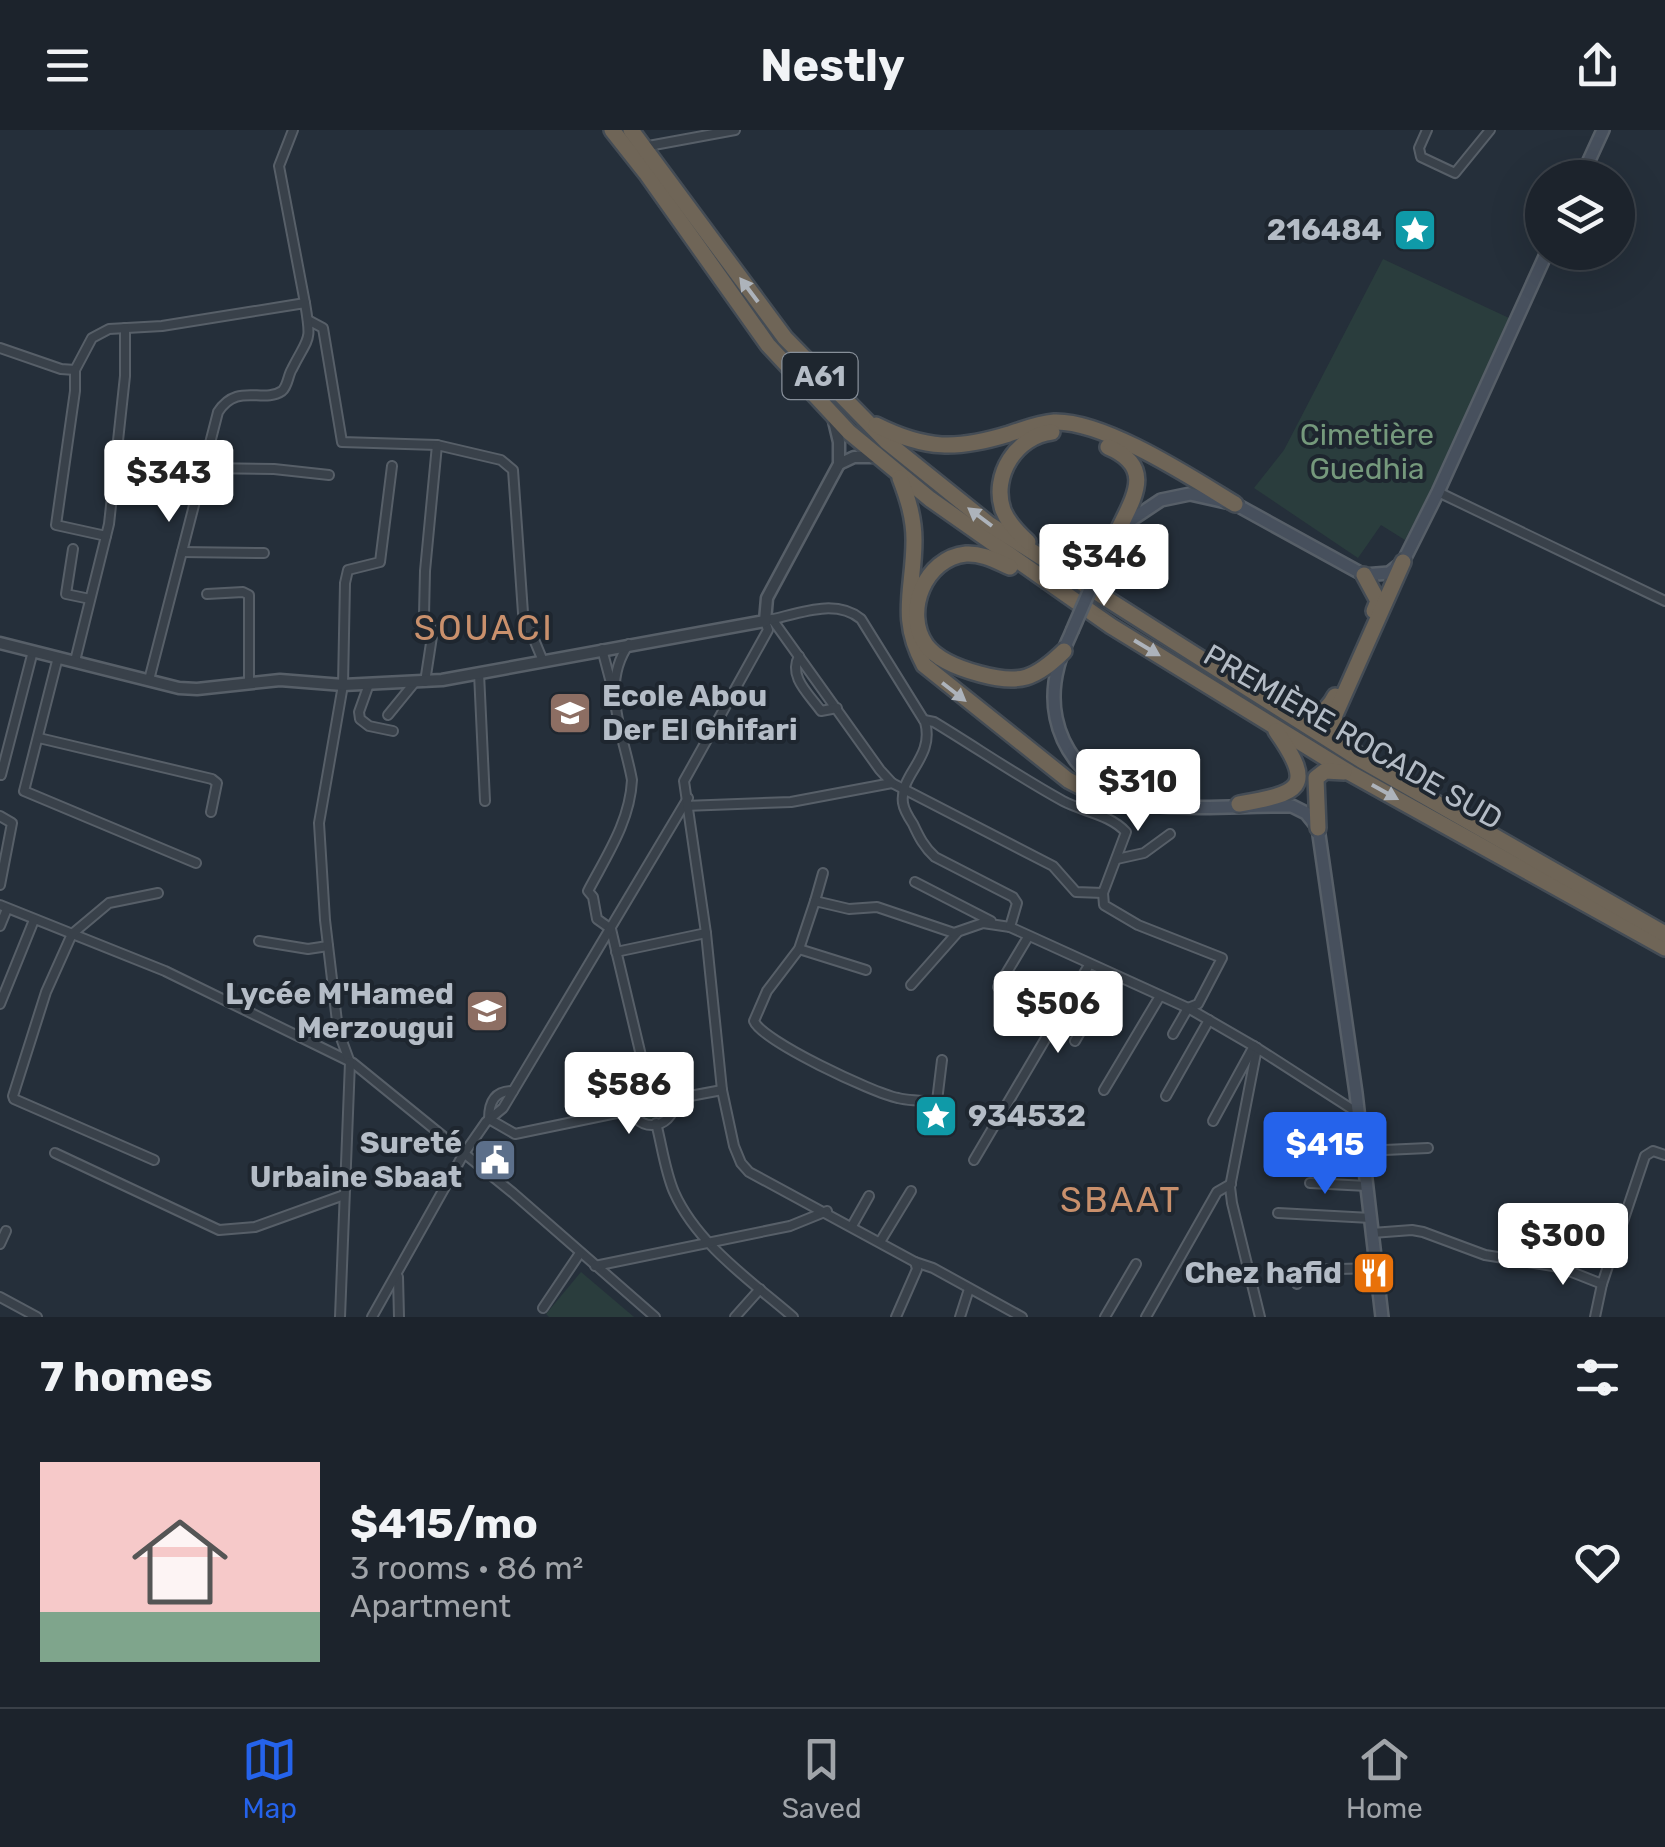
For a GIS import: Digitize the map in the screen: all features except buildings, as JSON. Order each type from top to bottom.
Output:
[{"type":"highway","name":"PREMIÈRE ROCADE SUD","points":[[612,130],[768,345],[828,411],[898,474],[1036,576],[1665,948]]},
{"type":"highway","name":"PREMIÈRE ROCADE SUD","points":[[630,130],[785,338],[862,418],[989,524],[1276,717]]},
{"type":"highway","points":[[862,418],[895,434],[942,447],[985,441],[1053,422],[1086,427],[1164,462],[1235,504]]},
{"type":"highway","points":[[1060,572],[1018,533],[1004,511],[1001,478],[1016,450],[1025,442],[1047,432],[1062,432],[1084,437],[1130,458],[1137,484],[1114,536]]},
{"type":"highway","points":[[898,474],[914,525],[908,624],[924,665],[1068,780],[1096,794],[1126,798]]},
{"type":"highway","points":[[1036,576],[982,555],[947,559],[925,580],[918,628],[936,654],[967,671],[1009,680],[1035,676],[1064,651]]},
{"type":"highway","points":[[1318,828],[1316,778],[1325,771],[1356,767],[1334,717],[1403,562]]},
{"type":"highway","points":[[1239,804],[1287,794],[1298,782],[1295,759],[1276,717],[1322,713],[1330,704],[1378,601],[1364,575]]},
{"type":"highway","name":"PREMIÈRE ROCADE SUD","points":[[1356,767],[1665,934]]},
{"type":"main road","points":[[1590,160],[1603,130]]},
{"type":"main road","points":[[1382,1317],[1318,828],[1306,813],[1292,806],[1158,806],[1126,798],[1091,778],[1063,743],[1054,713],[1058,666],[1114,536],[1148,506],[1178,495],[1203,494],[1235,504],[1364,575],[1380,576],[1403,562],[1539,270]]},
{"type":"street","points":[[149,680],[218,412],[231,398],[282,391],[307,347],[308,320],[279,166],[293,130]]},
{"type":"street","points":[[644,147],[736,130]]},
{"type":"street","points":[[1427,130],[1419,153],[1425,160],[1455,173],[1490,130]]},
{"type":"street","points":[[106,536],[56,526],[76,370],[97,333],[304,303]]},
{"type":"street","points":[[308,320],[323,328],[342,442],[436,445],[501,460],[514,470],[523,613],[543,661]]},
{"type":"street","points":[[75,661],[117,474],[125,328]]},
{"type":"street","points":[[0,348],[61,369],[76,370]]},
{"type":"street","points":[[828,411],[837,431],[838,464],[768,598],[768,630],[756,655],[684,781],[706,933],[722,1090],[741,1163],[757,1176],[1022,1317]]},
{"type":"street","points":[[388,715],[420,682],[433,630],[424,615],[436,445]]},
{"type":"street","points":[[838,464],[854,457],[879,457]]},
{"type":"street","points":[[392,466],[380,562],[348,570],[342,633],[343,684],[319,823],[328,946],[338,1030],[346,1056],[655,1317]]},
{"type":"street","points":[[202,468],[330,476]]},
{"type":"street","points":[[1438,492],[1665,601]]},
{"type":"street","points":[[73,549],[66,594],[90,599]]},
{"type":"street","points":[[182,552],[264,553]]},
{"type":"street","points":[[207,594],[249,595],[249,683]]},
{"type":"street","points":[[0,642],[197,689],[280,680],[369,684],[420,682],[479,673],[835,606],[850,610],[861,619],[924,720],[929,736],[904,789],[904,808],[925,848],[942,862],[1014,897],[1017,903],[1010,927]]},
{"type":"street","points":[[768,620],[892,782],[1053,866],[1076,892],[1103,893]]},
{"type":"street","points":[[614,691],[620,659],[629,644]]},
{"type":"street","points":[[602,649],[614,691],[631,794],[619,833],[588,891],[594,897],[598,919],[611,929],[646,1081]]},
{"type":"street","points":[[1,775],[33,650]]},
{"type":"street","points":[[799,656],[795,675],[812,699],[821,711],[837,708]]},
{"type":"street","points":[[58,657],[24,791],[196,863]]},
{"type":"street","points":[[479,673],[485,801]]},
{"type":"street","points":[[369,684],[360,720],[393,731]]},
{"type":"street","points":[[924,720],[934,722],[1065,802],[1100,814],[1126,832],[1103,893],[1104,905],[1138,925],[1222,958],[1198,1004],[1188,1008],[1173,1034]]},
{"type":"street","points":[[39,738],[212,779],[217,783],[211,812]]},
{"type":"street","points":[[686,803],[790,802],[892,782]]},
{"type":"street","points":[[372,1317],[463,1155],[489,1118],[503,1108],[686,803]]},
{"type":"street","points":[[0,816],[12,823],[0,885]]},
{"type":"street","points":[[1117,860],[1144,853],[1170,834]]},
{"type":"street","points":[[824,873],[798,949],[760,1001],[754,1022],[759,1030],[790,1050],[899,1099],[937,1101],[942,1060]]},
{"type":"street","points":[[915,882],[995,924]]},
{"type":"street","points":[[154,1160],[14,1100],[13,1092],[46,992],[72,934],[109,903],[158,893]]},
{"type":"street","points":[[815,901],[849,908],[878,908],[957,933]]},
{"type":"street","points":[[0,926],[4,907],[165,971],[351,1062]]},
{"type":"street","points":[[0,1004],[34,920]]},
{"type":"street","points":[[911,985],[957,933],[983,923],[1010,927],[1188,1008],[1358,1113]]},
{"type":"street","points":[[616,952],[706,933]]},
{"type":"street","points":[[998,987],[1028,936]]},
{"type":"street","points":[[258,941],[308,949],[328,946]]},
{"type":"street","points":[[798,949],[866,970]]},
{"type":"street","points":[[974,1160],[1089,964]]},
{"type":"street","points":[[1075,1042],[1113,975]]},
{"type":"street","points":[[1104,1090],[1160,996]]},
{"type":"street","points":[[1166,1096],[1209,1020]]},
{"type":"street","points":[[1212,1121],[1255,1047]]},
{"type":"street","points":[[1255,1047],[1232,1204],[1260,1317]]},
{"type":"street","points":[[340,1317],[351,1062]]},
{"type":"street","points":[[646,1081],[664,1084],[674,1099],[669,1118],[656,1123],[640,1122],[631,1110],[635,1087],[646,1081]]},
{"type":"street","points":[[674,1099],[722,1090]]},
{"type":"street","points":[[489,1118],[515,1134],[631,1110]]},
{"type":"street","points":[[656,1123],[675,1194],[707,1240],[792,1317]]},
{"type":"street","points":[[1362,1150],[1428,1148]]},
{"type":"street","points":[[1596,1317],[1602,1284],[1646,1156],[1653,1151],[1665,1155]]},
{"type":"street","points":[[55,1153],[219,1230],[256,1227],[344,1195]]},
{"type":"street","points":[[1310,1183],[1367,1186]]},
{"type":"street","points":[[1146,1317],[1217,1192],[1232,1184]]},
{"type":"street","points":[[880,1242],[910,1191]]},
{"type":"street","points":[[852,1226],[869,1196]]},
{"type":"street","points":[[595,1266],[790,1226],[827,1211]]},
{"type":"street","points":[[1278,1213],[1371,1218]]},
{"type":"street","points":[[1372,1233],[1412,1230],[1485,1255],[1559,1267],[1602,1284]]},
{"type":"street","points":[[0,1244],[6,1231]]},
{"type":"street","points":[[543,1308],[580,1253]]},
{"type":"street","points":[[896,1317],[917,1269],[916,1262]]},
{"type":"street","points":[[1105,1317],[1136,1264]]},
{"type":"street","points":[[1297,1284],[1302,1270],[1376,1268]]},
{"type":"street","points":[[398,1274],[399,1317]]},
{"type":"street","points":[[735,1317],[760,1289]]},
{"type":"street","points":[[960,1317],[969,1289]]},
{"type":"street","points":[[0,1297],[37,1317]]},
{"type":"green space","name":"Cimetière Guedhia","points":[[1383,259],[1509,318],[1405,540],[1381,525],[1358,558],[1254,488],[1284,450]]},
{"type":"green space","points":[[652,1085],[665,1090],[670,1103],[665,1116],[652,1121],[639,1116],[634,1103],[639,1090]]},
{"type":"green space","points":[[581,1272],[634,1317],[549,1317],[546,1314]]},
{"type":"place","name":"216484","points":[[1415,230]]},
{"type":"place","name":"Ecole Abou Der El Ghifari","points":[[570,713]]},
{"type":"place","name":"Lycée M'Hamed Merzougui","points":[[487,1011]]},
{"type":"place","name":"934532","points":[[936,1116]]},
{"type":"place","name":"Sureté Urbaine Sbaat","points":[[495,1160]]},
{"type":"place","name":"Chez hafid","points":[[1374,1273]]},
{"type":"district","name":"SOUACI","points":[[484,628]]},
{"type":"district","name":"SBAAT","points":[[1121,1200]]}]
